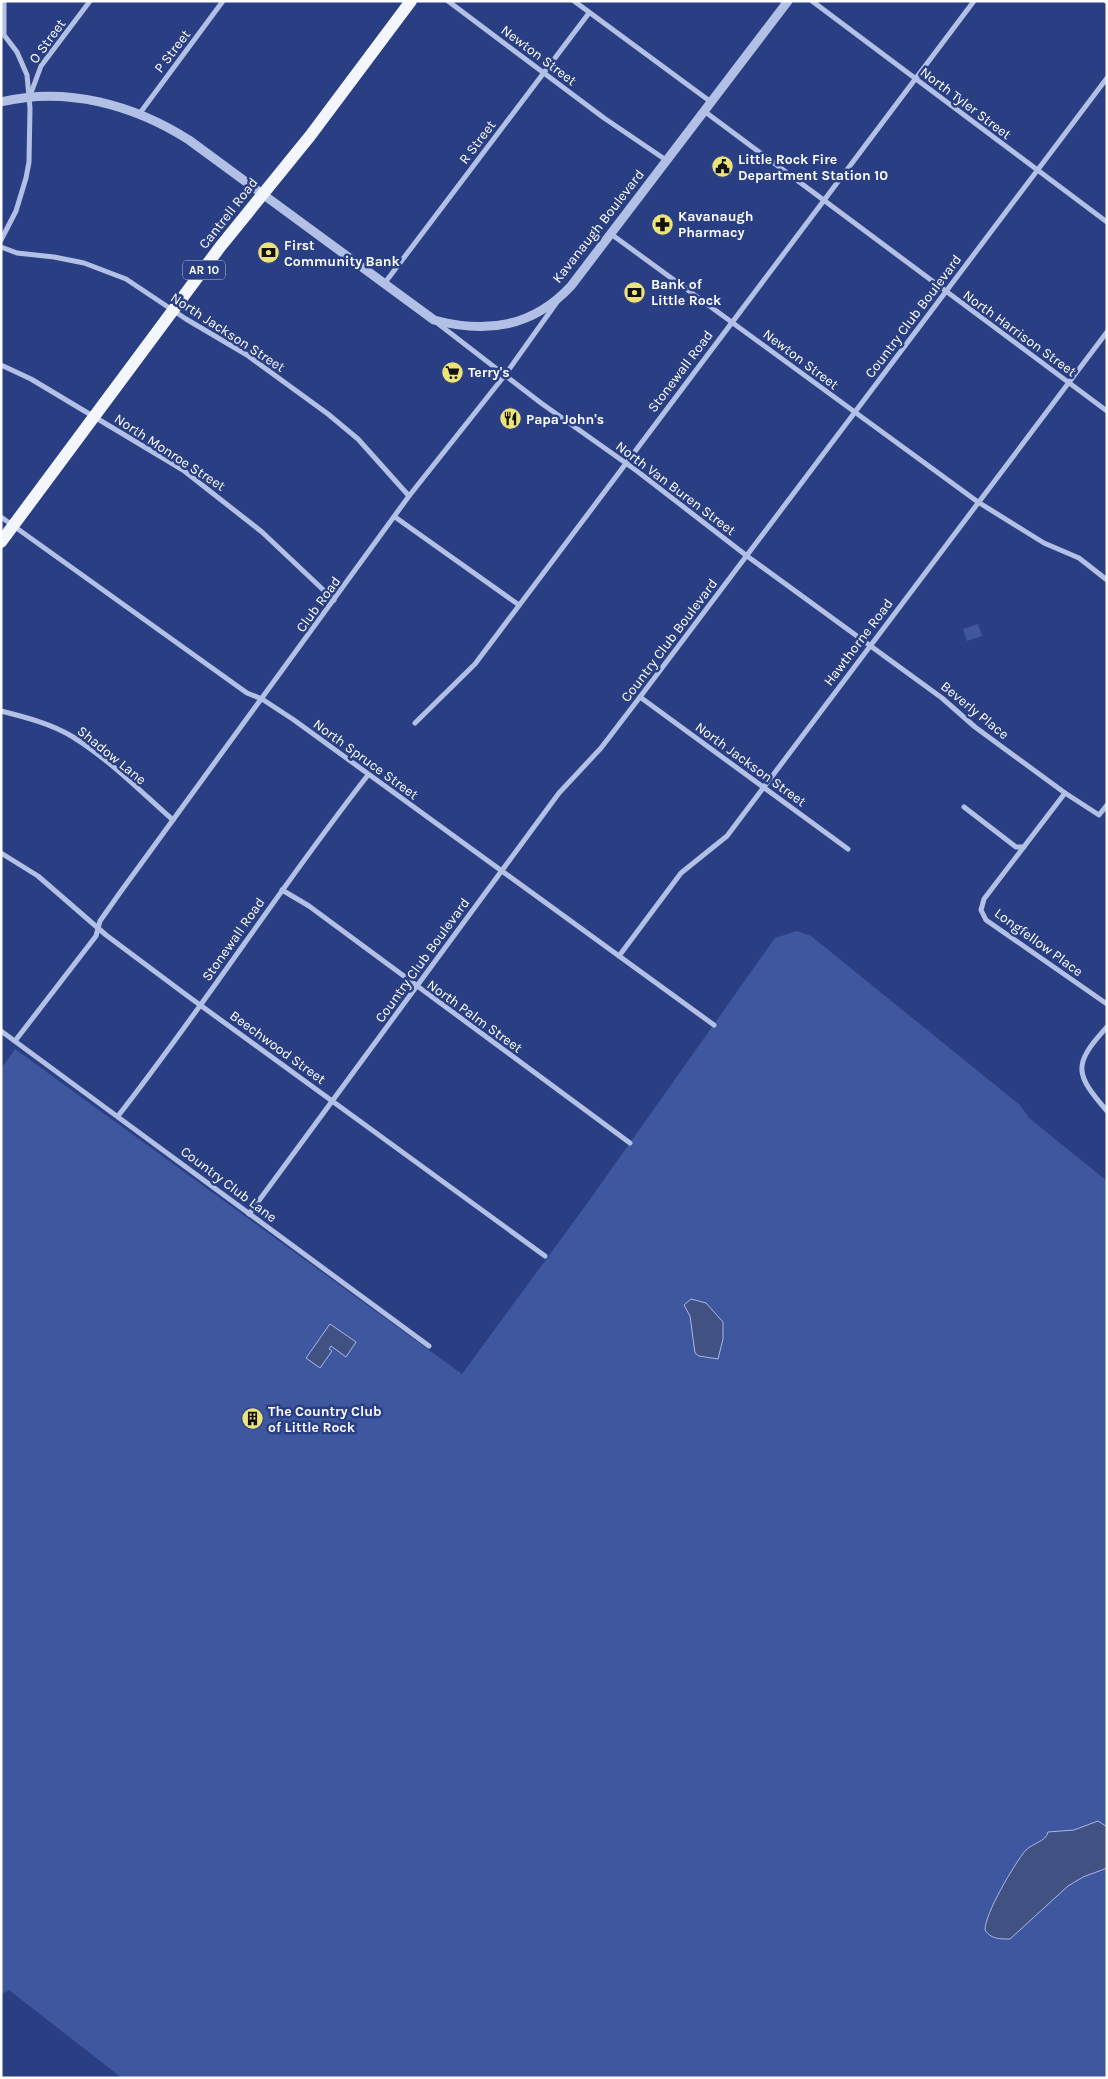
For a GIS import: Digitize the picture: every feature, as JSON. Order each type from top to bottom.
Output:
[{"type":"main road","name":"Cantrell Road","points":[[1,542],[173,310],[262,193],[310,136],[411,1]]},
{"type":"street","points":[[1,240],[16,210],[29,162],[28,75],[17,52],[3,34],[4,1]]},
{"type":"street","name":"O Street","points":[[29,98],[41,66],[90,1]]},
{"type":"street","name":"P Street","points":[[140,113],[223,1]]},
{"type":"street","name":"Newton Street","points":[[448,1],[604,118],[666,160]]},
{"type":"street","points":[[574,1],[711,102]]},
{"type":"street","name":"Kavanaugh Boulevard","points":[[1,102],[29,98],[83,99],[119,106],[140,113],[189,140],[434,320],[466,327],[500,326],[530,317],[560,297],[611,234],[788,1]]},
{"type":"street","name":"North Tyler Street","points":[[812,1],[1107,222]]},
{"type":"street","name":"Stonewall Road","points":[[415,723],[475,664],[822,200],[974,1]]},
{"type":"street","name":"R Street","points":[[383,284],[589,13]]},
{"type":"street","name":"Country Club Boulevard","points":[[249,1214],[559,794],[601,748],[1107,78]]},
{"type":"street","name":"North Harrison Street","points":[[704,111],[1107,411]]},
{"type":"street","name":"Newton Street","points":[[611,234],[978,502]]},
{"type":"street","name":"North Jackson Street","points":[[1,247],[17,253],[73,260],[113,272],[247,355],[328,414],[358,438],[409,496]]},
{"type":"street","name":"Club Road","points":[[99,927],[118,894],[409,496],[505,375],[560,297]]},
{"type":"street","name":"North Van Buren Street","points":[[434,320],[747,556],[857,636]]},
{"type":"street","name":"Hawthorne Road","points":[[619,956],[681,873],[722,841],[764,788],[1107,332]]},
{"type":"street","name":"North Monroe Street","points":[[1,365],[25,375],[183,470],[262,532],[334,600]]},
{"type":"street","points":[[978,502],[1044,544],[1079,558],[1107,580]]},
{"type":"street","name":"North Spruce Street","points":[[1,517],[247,693],[262,699],[714,1025]]},
{"type":"street","points":[[395,517],[518,605]]},
{"type":"street","name":"Beverly Place","points":[[857,636],[942,698],[976,727],[1065,793],[1099,814],[1107,805]]},
{"type":"street","name":"North Jackson Street","points":[[640,697],[848,849]]},
{"type":"street","name":"Shadow Lane","points":[[1,712],[33,720],[74,737],[116,770],[173,820]]},
{"type":"street","name":"Stonewall Road","points":[[118,1116],[368,775]]},
{"type":"street","name":"Longfellow Place","points":[[1065,793],[984,899],[981,907],[986,920],[1107,1004]]},
{"type":"street","points":[[964,807],[1016,846],[1024,848]]},
{"type":"street","name":"Beechwood Street","points":[[1,853],[38,876],[99,927],[201,1005],[545,1256]]},
{"type":"street","name":"North Palm Street","points":[[282,890],[308,906],[630,1143]]},
{"type":"street","points":[[15,1041],[96,936],[99,927]]},
{"type":"street","points":[[1107,1027],[1084,1057],[1081,1076],[1088,1089],[1107,1111]]},
{"type":"street","name":"Country Club Lane","points":[[1,1031],[429,1346]]},
{"type":"shaded area","points":[[978,624],[982,636],[967,641],[963,629]]},
{"type":"shaded area","name":"The Country Club of Little Rock","points":[[797,931],[811,936],[1020,1105],[1029,1118],[1107,1181],[1107,2078],[122,2078],[9,1990],[1,1994],[1,1069],[15,1049],[462,1374],[586,1205],[775,938]]},
{"type":"shaded area","points":[[691,1299],[706,1303],[723,1322],[723,1339],[718,1359],[699,1356],[695,1353],[690,1316],[684,1305]]},
{"type":"shaded area","points":[[330,1324],[356,1342],[346,1357],[331,1346],[329,1349],[332,1351],[320,1368],[306,1358]]},
{"type":"shaded area","points":[[1098,1821],[1107,1827],[1107,1868],[1083,1877],[1068,1886],[1010,1939],[996,1938],[987,1933],[985,1930],[986,1922],[995,1901],[1025,1851],[1045,1838],[1048,1832],[1074,1830]]},
{"type":"place","name":"Little Rock Fire Department Station 10","points":[[722,167]]},
{"type":"place","name":"Kavanaugh Pharmacy","points":[[662,224]]},
{"type":"place","name":"First Community Bank","points":[[268,253]]},
{"type":"place","name":"Bank of Little Rock","points":[[635,292]]},
{"type":"place","name":"Terry's","points":[[452,372]]},
{"type":"place","name":"Papa John's","points":[[510,419]]},
{"type":"place","name":"The Country Club of Little Rock","points":[[252,1419]]}]
